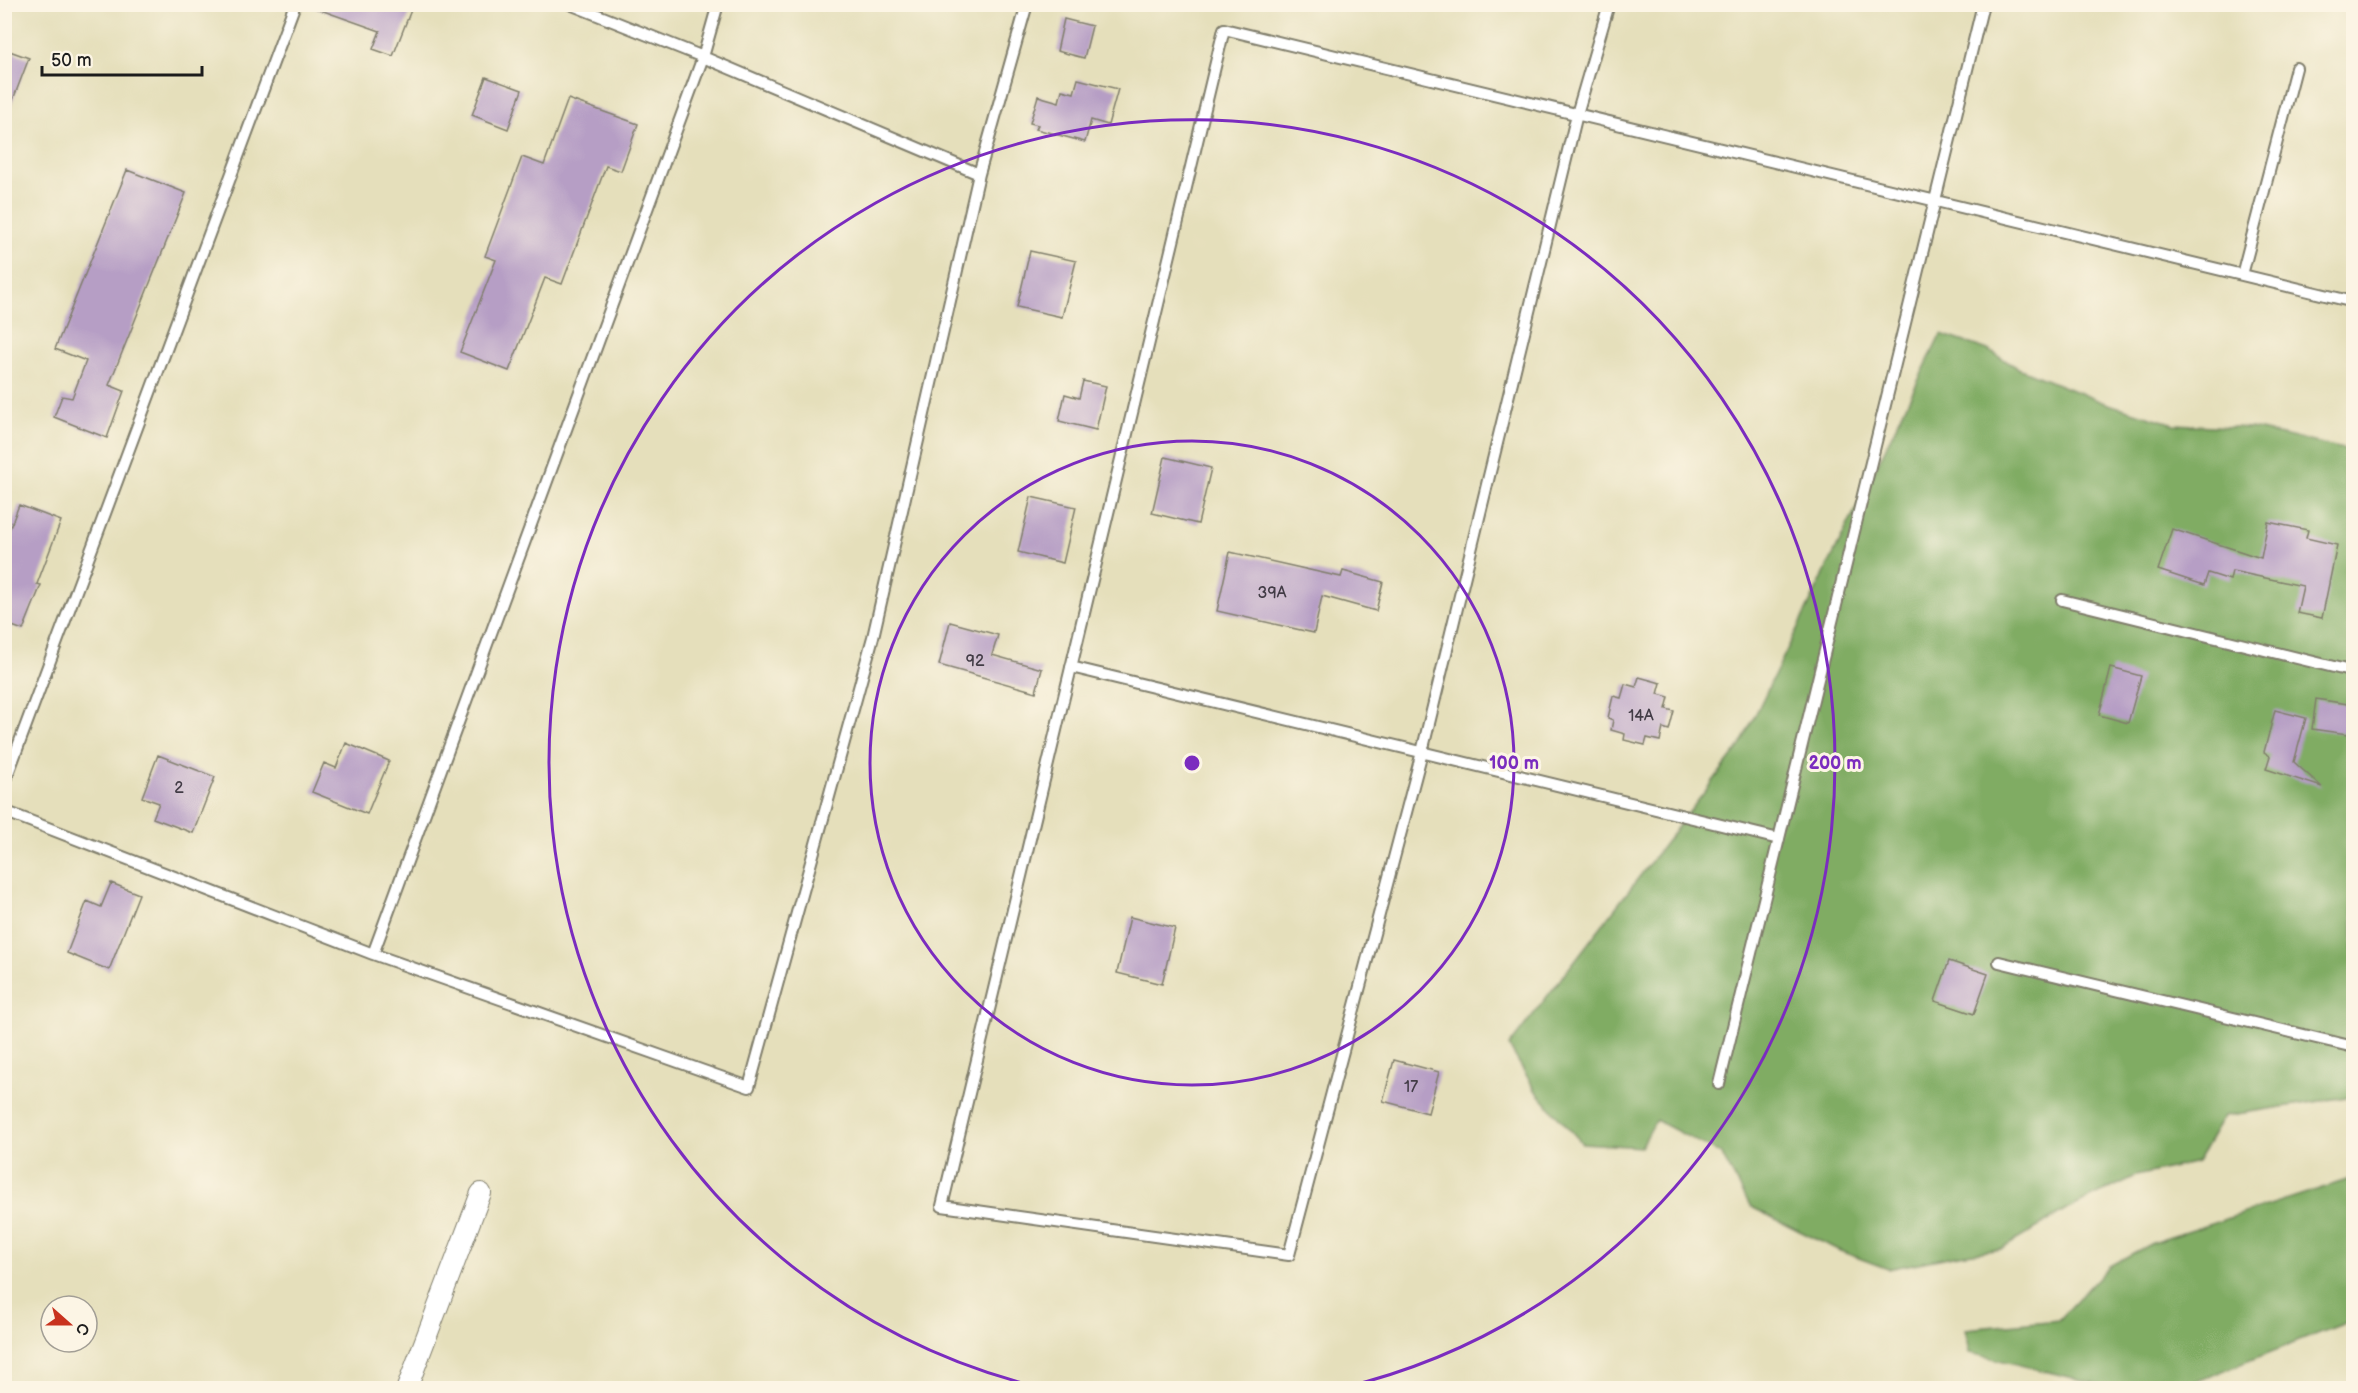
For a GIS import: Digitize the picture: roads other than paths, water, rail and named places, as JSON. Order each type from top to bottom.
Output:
[{"type":"street","points":[[407,1389],[481,1193]]},
{"type":"lane","points":[[4,784],[295,4]]},
{"type":"lane","points":[[570,4],[703,57],[979,174]]},
{"type":"lane","points":[[373,954],[703,57],[718,4]]},
{"type":"lane","points":[[4,811],[373,954],[749,1087],[873,637],[979,174],[1027,4]]},
{"type":"lane","points":[[1609,4],[1578,114],[1422,753],[1288,1255],[942,1206],[1224,28],[1578,114],[1935,200],[2354,302]]},
{"type":"lane","points":[[1719,1084],[1983,4]]},
{"type":"lane","points":[[2242,275],[2296,68]]},
{"type":"lane","points":[[2062,600],[2354,672]]},
{"type":"lane","points":[[1071,667],[1779,839]]},
{"type":"lane","points":[[1999,962],[2354,1047]]}]
